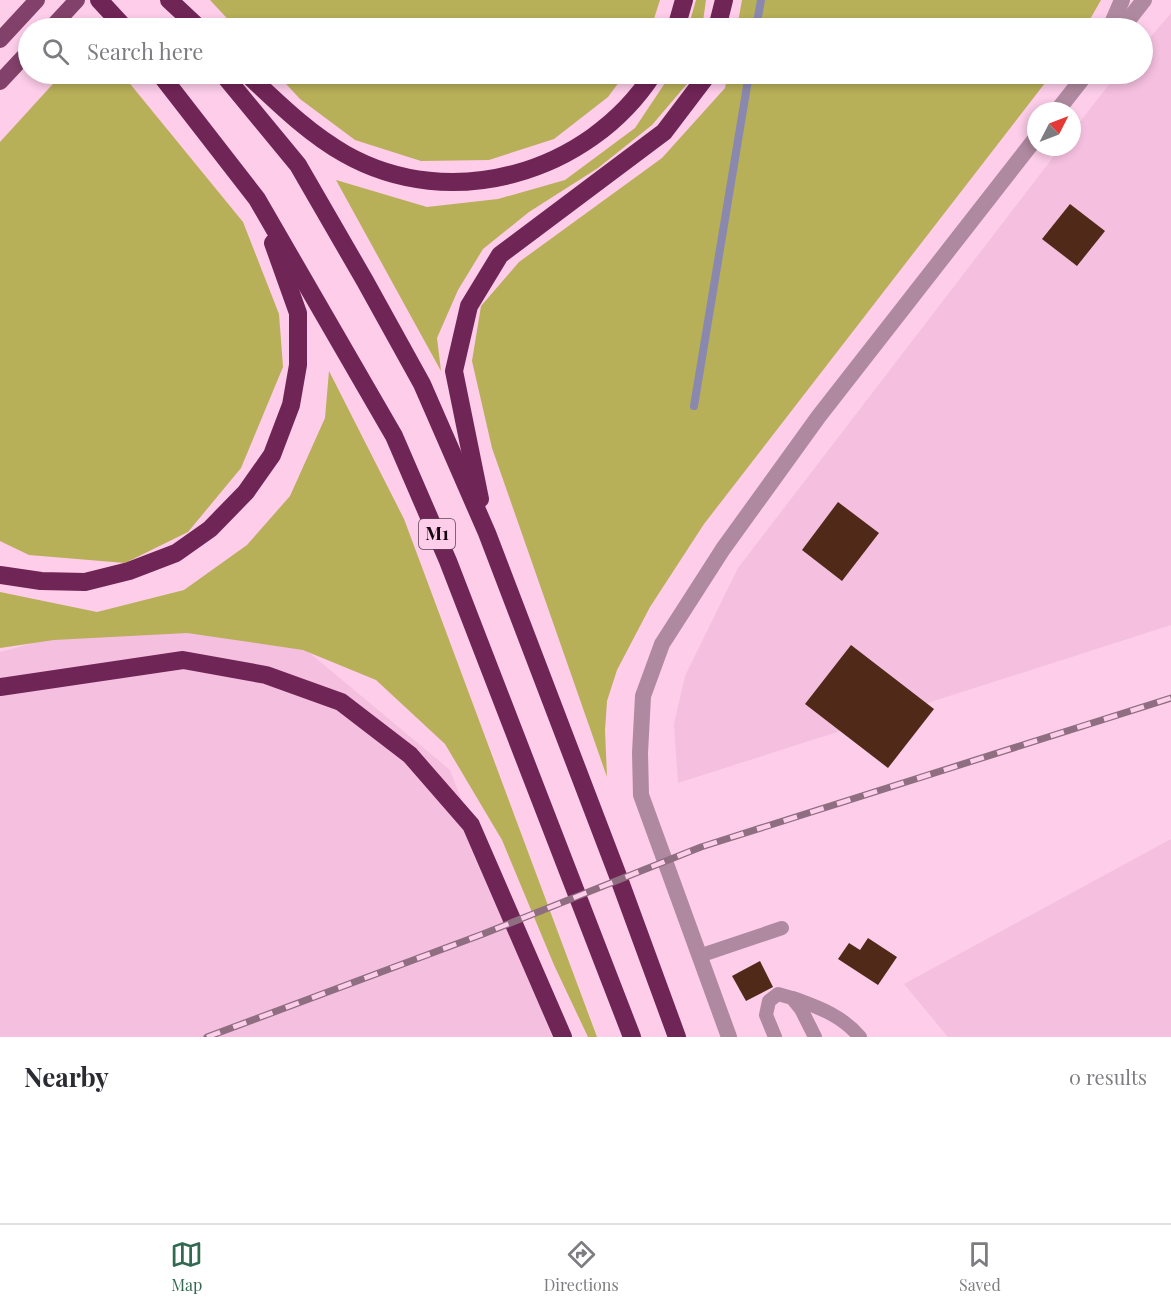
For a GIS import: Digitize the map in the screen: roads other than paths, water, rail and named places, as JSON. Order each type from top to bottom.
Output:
[{"type":"highway","points":[[99,0],[116,18]]},
{"type":"highway","points":[[163,0],[178,18]]},
{"type":"highway","points":[[169,0],[188,18]]},
{"type":"highway","points":[[679,18],[684,0]]},
{"type":"highway","points":[[720,18],[724,0]]},
{"type":"highway","name":"M1","points":[[168,84],[257,199],[394,436],[453,572],[632,1037]]},
{"type":"highway","name":"M1","points":[[231,84],[298,165],[366,281],[422,384],[487,533],[677,1037]]},
{"type":"highway","points":[[258,84],[316,136],[347,155],[381,170],[416,179],[453,182],[489,180],[525,171],[559,158],[590,140],[619,117],[646,84]]},
{"type":"highway","points":[[487,533],[454,371],[469,306],[500,255],[664,132],[700,84]]},
{"type":"highway","points":[[0,575],[41,581],[86,582],[129,571],[176,553],[210,529],[246,492],[272,455],[291,405],[298,365],[298,313],[257,199]]},
{"type":"highway","points":[[0,687],[183,660],[266,675],[341,702],[410,754],[471,825],[563,1037]]},
{"type":"main road","points":[[20,18],[37,0]]},
{"type":"main road","points":[[60,18],[77,0]]},
{"type":"main road","points":[[0,40],[18,21]]},
{"type":"main road","points":[[0,82],[18,63]]},
{"type":"street","points":[[1114,18],[1122,0]]},
{"type":"street","points":[[1130,18],[1144,0]]},
{"type":"street","points":[[1064,102],[1078,84]]},
{"type":"street","points":[[729,1037],[641,795],[642,696],[662,644],[723,549],[819,416],[1027,150]]},
{"type":"lane","points":[[699,956],[782,928]]},
{"type":"lane","points":[[774,1037],[766,1015],[769,1001],[778,994],[830,1012],[853,1028],[860,1037]]},
{"type":"lane","points":[[792,998],[801,1009],[814,1037]]},
{"type":"waterway","points":[[758,18],[761,0]]},
{"type":"waterway","points":[[694,406],[747,84]]},
{"type":"railway","points":[[207,1037],[483,934],[701,847],[1171,698]]}]
